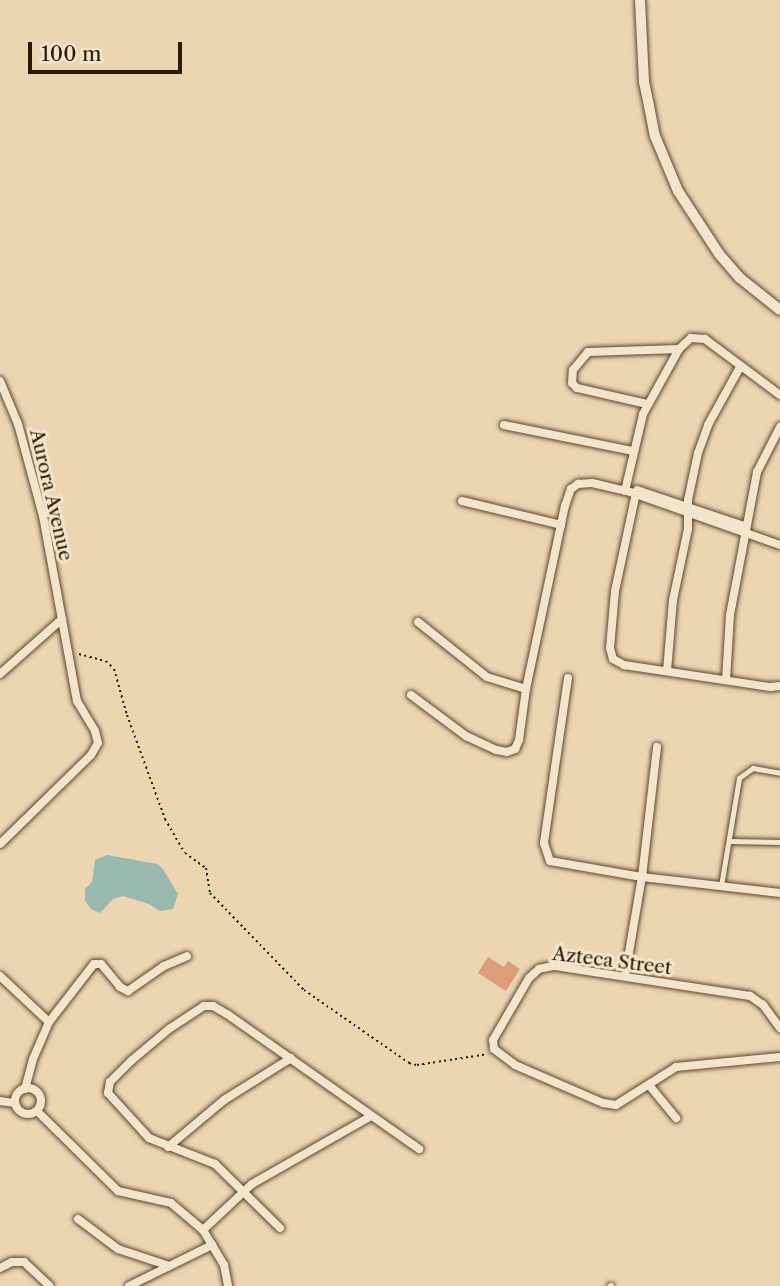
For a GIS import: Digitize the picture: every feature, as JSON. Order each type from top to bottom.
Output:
[{"type":"street","points":[[640,0],[644,82],[655,136],[678,191],[719,254],[740,278],[780,310]]},
{"type":"street","points":[[780,396],[700,337],[691,338],[679,349],[648,404],[633,451],[632,492],[617,575],[610,653],[618,663],[780,686]]},
{"type":"street","points":[[648,404],[577,388],[572,383],[573,370],[588,352],[679,349]]},
{"type":"street","points":[[667,671],[673,600],[688,529],[687,510],[702,438],[740,367]]},
{"type":"street","name":"Aurora Avenue","points":[[0,381],[18,424],[44,516],[77,702],[95,731],[97,747],[0,844]]},
{"type":"street","points":[[504,425],[633,451]]},
{"type":"street","points":[[726,680],[730,615],[757,472],[780,427]]},
{"type":"street","points":[[411,695],[466,736],[508,752],[515,749],[568,494],[578,484],[592,483],[632,492],[780,539]]},
{"type":"street","points":[[462,501],[561,524]]},
{"type":"street","points":[[747,530],[780,545]]},
{"type":"street","points":[[0,674],[62,619]]},
{"type":"street","points":[[418,622],[487,677],[526,689]]},
{"type":"street","points":[[568,678],[544,843],[545,853],[550,861],[642,877],[780,893]]},
{"type":"street","points":[[625,976],[642,877],[657,747]]},
{"type":"street","points":[[25,1089],[33,1059],[49,1022],[94,964],[102,964],[120,987],[128,991],[164,966],[187,956]]},
{"type":"street","name":"Azteca Street","points":[[494,1049],[493,1035],[529,978],[538,969],[562,967],[750,996],[763,1005],[780,1028]]},
{"type":"street","points":[[0,976],[49,1022]]},
{"type":"street","points":[[280,1228],[244,1191],[205,1157],[168,1147],[139,1128],[111,1100],[107,1089],[131,1061],[169,1029],[204,1006],[214,1006],[419,1149]]},
{"type":"street","points":[[494,1049],[542,1078],[603,1103],[622,1104],[684,1064],[780,1057]]},
{"type":"street","points":[[168,1147],[224,1100],[291,1058]]},
{"type":"street","points":[[649,1085],[676,1118]]},
{"type":"street","points":[[0,1101],[15,1103],[26,1114],[37,1111],[41,1103],[40,1095],[33,1089],[25,1089],[18,1093],[15,1103]]},
{"type":"street","points":[[37,1111],[118,1191],[171,1203],[203,1230],[224,1265],[229,1286]]},
{"type":"street","points":[[203,1230],[244,1191],[371,1116]]},
{"type":"street","points":[[78,1219],[118,1249],[169,1266]]},
{"type":"street","points":[[129,1286],[212,1245]]},
{"type":"street","points":[[0,1268],[12,1262],[23,1262],[50,1286]]},
{"type":"lane","points":[[721,887],[739,778],[753,768],[780,773]]},
{"type":"lane","points":[[729,841],[780,842]]},
{"type":"path","points":[[66,647],[84,657],[106,661],[114,669],[165,819],[178,844],[206,868],[210,893],[215,900],[304,990],[409,1063],[417,1065],[487,1054],[494,1049]]},
{"type":"water","points":[[107,855],[157,864],[178,894],[173,909],[160,911],[149,904],[123,896],[113,899],[100,913],[91,909],[85,901],[85,889],[92,882],[95,860]]},
{"type":"building","points":[[488,957],[504,967],[508,961],[520,969],[506,991],[478,973]]}]
